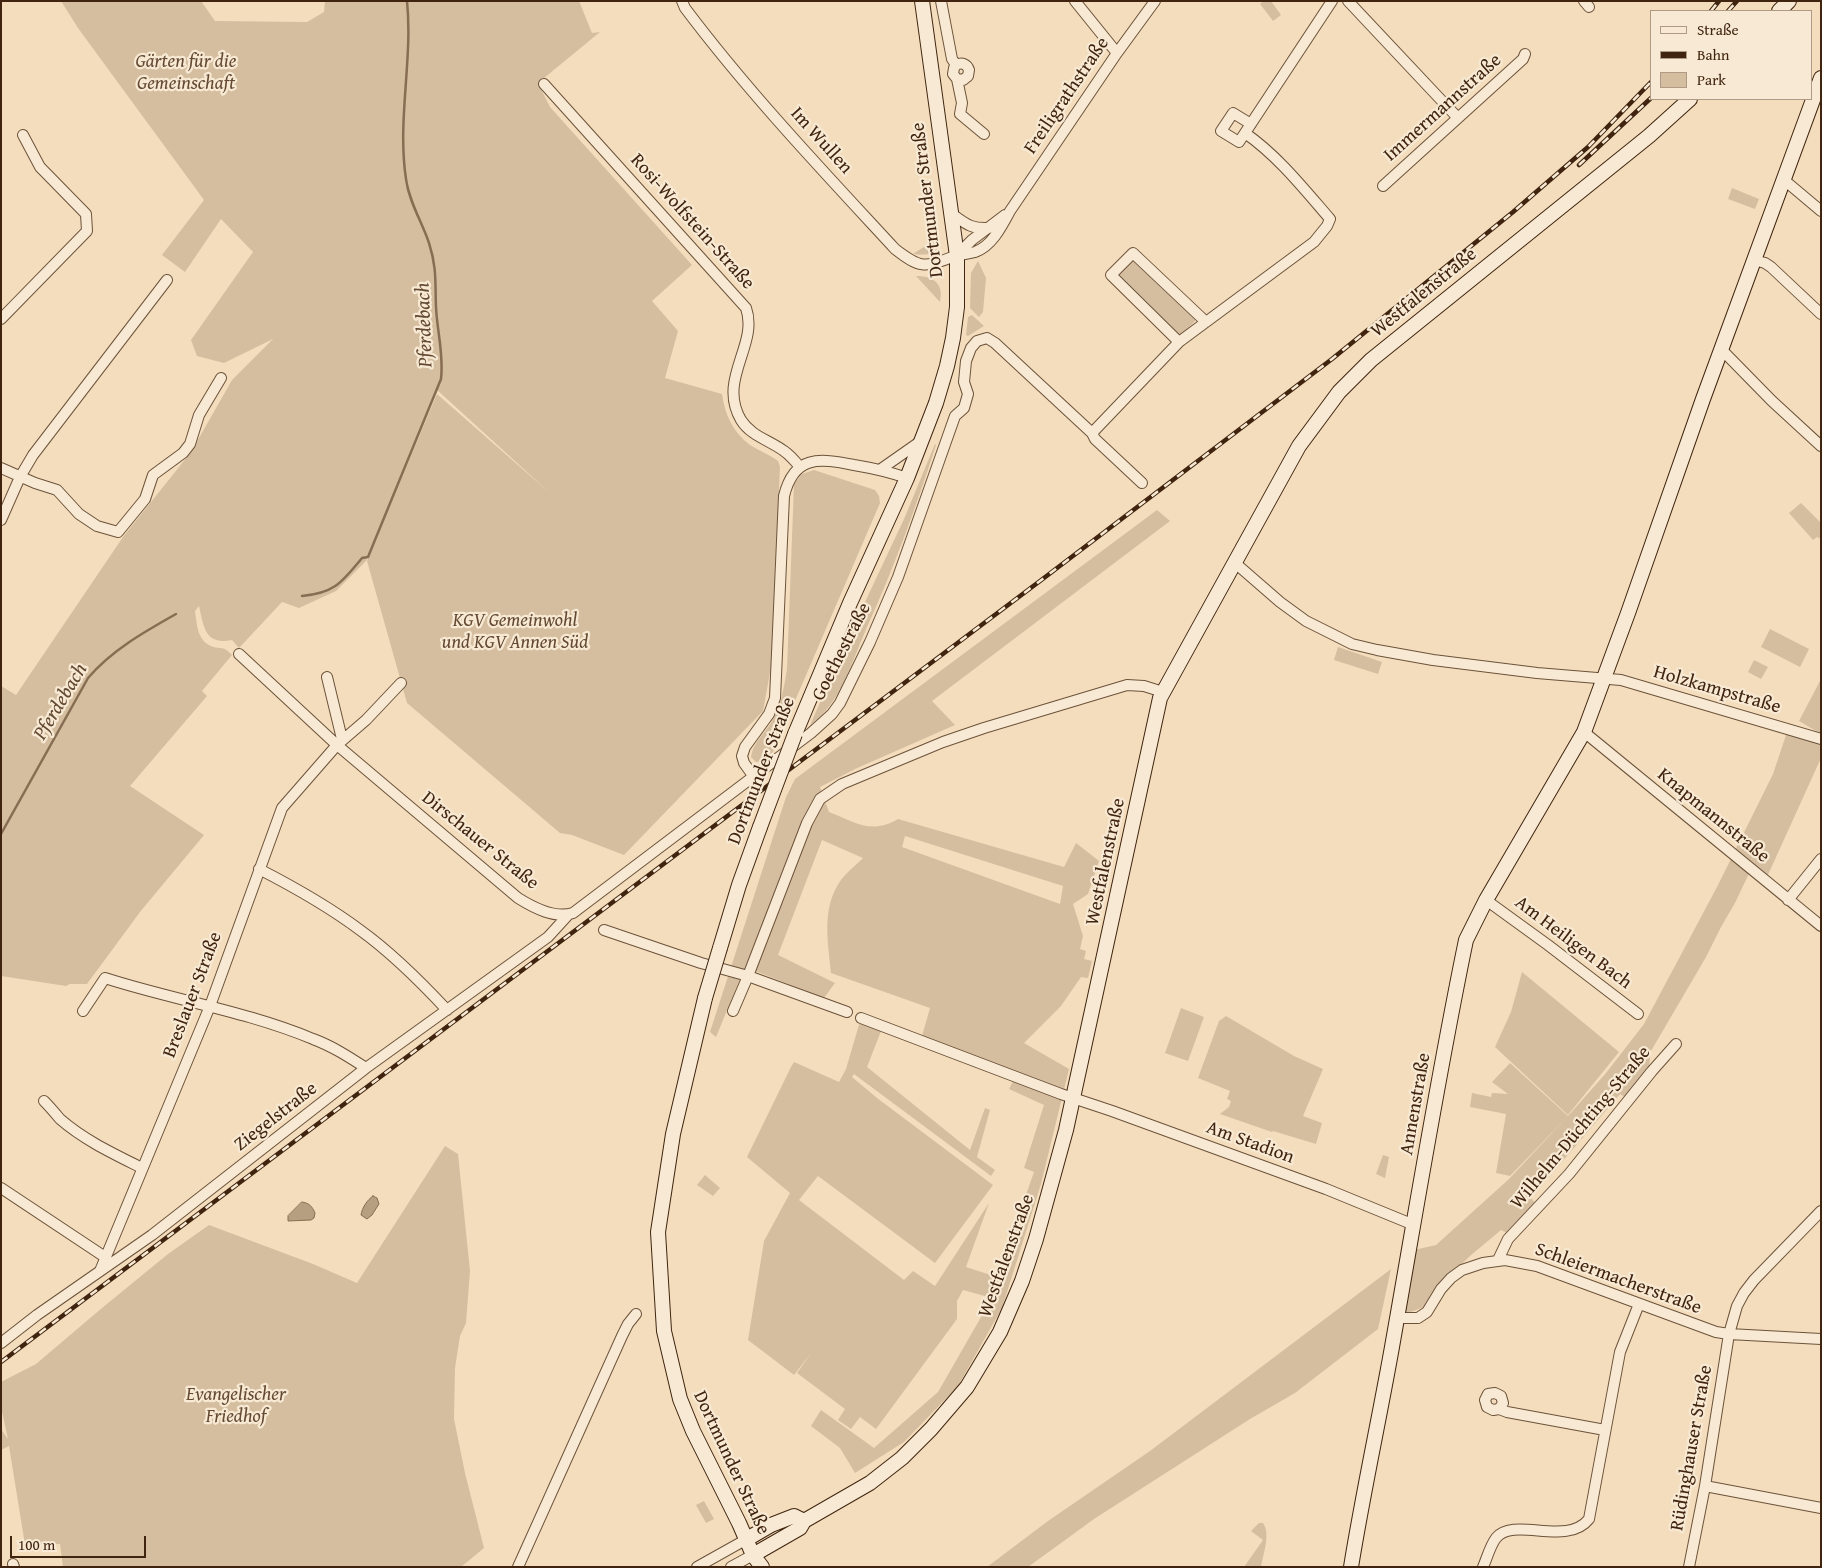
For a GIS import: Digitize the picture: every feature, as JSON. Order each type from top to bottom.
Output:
[{"type":"street","name":"Im Wullen","points":[[682,1],[685,8],[718,50],[895,249],[910,261],[919,264],[938,264],[956,256]]},
{"type":"street","name":"Dortmunder Straße","points":[[762,1567],[753,1561],[746,1539],[693,1431],[682,1404],[664,1331],[660,1292],[658,1232],[663,1186],[673,1134],[705,998],[739,885],[795,734],[846,612],[908,478],[948,366],[956,308],[956,256],[952,214],[922,1]]},
{"type":"street","points":[[940,1],[952,59],[956,65],[965,65],[969,70],[966,78],[957,80],[962,103],[960,114],[984,134]]},
{"type":"street","points":[[1075,1],[1117,53]]},
{"type":"street","name":"Freiligrathstraße","points":[[956,256],[976,251],[990,241],[999,231],[1010,211],[1117,53],[1155,1]]},
{"type":"street","points":[[1251,124],[1233,113],[1221,131],[1239,142],[1245,134],[1332,1]]},
{"type":"street","points":[[1348,1],[1458,118]]},
{"type":"street","points":[[1780,10],[1789,1]]},
{"type":"street","name":"Immermannstraße","points":[[1383,186],[1524,59],[1525,54]]},
{"type":"street","name":"Annenstraße","points":[[1351,1567],[1383,1398],[1403,1275],[1414,1225],[1466,940],[1486,900],[1584,732],[1721,349],[1821,78]]},
{"type":"street","name":"Rosi-Wolfstein-Straße","points":[[544,84],[746,308],[748,331],[733,386],[733,399],[736,409],[741,420],[749,429],[760,438],[783,450],[800,467]]},
{"type":"street","name":"Westfalenstraße","points":[[731,1567],[753,1561],[800,1528],[804,1521],[870,1483],[902,1458],[951,1407],[967,1387],[1000,1332],[1022,1281],[1046,1206],[1066,1130],[1124,870],[1158,704],[1299,446],[1318,418],[1353,377],[1371,360],[1649,136],[1689,100]]},
{"type":"street","points":[[1092,433],[1179,342],[1314,242],[1327,226],[1330,219],[1286,169],[1254,139],[1245,134]]},
{"type":"street","points":[[1,319],[87,231],[86,214],[40,167],[23,135]]},
{"type":"street","points":[[1783,179],[1821,211]]},
{"type":"street","name":"Freiligrathstraße","points":[[956,256],[972,240],[1010,211]]},
{"type":"street","points":[[952,214],[969,226],[978,229],[990,228]]},
{"type":"street","points":[[1179,342],[1111,275],[1133,253],[1206,322]]},
{"type":"street","points":[[1754,260],[1771,267],[1821,314]]},
{"type":"street","points":[[1,520],[20,476],[33,455],[167,280]]},
{"type":"street","name":"Goethestraße","points":[[754,777],[811,734],[832,714],[840,703],[870,642],[898,578],[955,416],[964,408],[968,394],[964,382],[966,361],[971,348],[977,341],[987,338],[995,342],[1142,483]]},
{"type":"street","points":[[1721,349],[1772,401],[1821,446]]},
{"type":"street","points":[[1,468],[34,483],[56,490],[79,514],[97,526],[118,532],[144,499],[153,476],[183,453],[190,444],[199,415],[221,378]]},
{"type":"street","points":[[881,469],[922,440]]},
{"type":"street","points":[[568,914],[574,913],[754,777],[742,756],[745,747],[769,714],[776,698],[784,496],[790,479],[800,467],[819,460],[831,460],[881,469],[908,478]]},
{"type":"street","name":"Holzkampstraße","points":[[1234,562],[1274,597],[1319,628],[1340,639],[1366,648],[1433,660],[1537,673],[1621,680],[1821,739]]},
{"type":"street","name":"Dirschauer Straße","points":[[239,654],[518,898],[544,911],[568,914]]},
{"type":"street","points":[[327,677],[340,742],[366,720],[401,683]]},
{"type":"street","points":[[733,1012],[743,975],[807,823],[817,804],[833,789],[943,742],[1127,685],[1144,686],[1163,692]]},
{"type":"street","name":"Knapmannstraße","points":[[1584,732],[1821,926]]},
{"type":"street","name":"Breslauer Straße","points":[[100,1271],[210,1006],[284,804],[340,742]]},
{"type":"street","points":[[1788,900],[1821,859]]},
{"type":"street","points":[[259,869],[298,889],[360,930],[408,970],[447,1010]]},
{"type":"street","name":"Am Heiligen Bach","points":[[1486,900],[1548,944],[1638,1014]]},
{"type":"street","name":"Ziegelstraße","points":[[1,1342],[199,1200],[366,1068],[548,936],[568,914]]},
{"type":"street","points":[[604,930],[701,963],[743,975],[848,1012]]},
{"type":"street","points":[[83,1011],[105,978],[137,989],[210,1006],[307,1036],[333,1048],[366,1068]]},
{"type":"street","points":[[861,1018],[1072,1098]]},
{"type":"street","name":"Wilhelm-Düchting-Straße","points":[[1498,1260],[1508,1239],[1569,1174],[1652,1070],[1676,1044]]},
{"type":"street","name":"Am Stadion","points":[[1072,1098],[1112,1110],[1326,1189],[1414,1225]]},
{"type":"street","points":[[44,1101],[61,1119],[82,1134],[142,1168]]},
{"type":"street","points":[[1,1188],[105,1258]]},
{"type":"street","name":"Rüdinghauser Straße","points":[[1689,1567],[1705,1486],[1729,1334],[1737,1306],[1746,1290],[1821,1211]]},
{"type":"street","name":"Schleiermacherstraße","points":[[1397,1318],[1413,1319],[1422,1316],[1430,1309],[1441,1289],[1455,1275],[1475,1265],[1498,1260],[1536,1266],[1705,1328],[1729,1334],[1821,1339]]},
{"type":"street","points":[[1483,1567],[1497,1537],[1510,1530],[1559,1531],[1577,1529],[1589,1519],[1620,1352],[1639,1304]]},
{"type":"street","points":[[518,1567],[625,1330],[636,1314]]},
{"type":"street","points":[[1499,1409],[1605,1430]]},
{"type":"street","points":[[1705,1486],[1821,1508]]},
{"type":"street","name":"Westfalenstraße","points":[[697,1567],[746,1539],[794,1516],[804,1521]]},
{"type":"green space","points":[[61,1],[201,1],[215,21],[307,22],[324,12],[325,1],[579,1],[592,33],[600,32],[538,83],[550,107],[692,265],[652,301],[678,331],[665,378],[722,394],[725,409],[734,429],[750,445],[778,461],[780,467],[771,667],[763,711],[624,855],[572,835],[560,833],[407,703],[367,561],[437,394],[551,494],[436,389],[366,561],[336,591],[299,608],[282,602],[239,648],[232,640],[216,640],[211,637],[207,633],[202,621],[199,606],[195,611],[198,631],[203,640],[211,646],[226,650],[232,655],[202,691],[207,696],[130,786],[204,835],[140,912],[87,984],[70,984],[66,986],[1,976],[1,686],[16,695],[123,537],[191,452],[232,380],[273,339],[224,363],[197,356],[191,340],[253,252],[221,219],[185,272],[162,255],[204,200],[78,28]]},
{"type":"green space","points":[[1264,1],[1271,1],[1281,15],[1273,21],[1260,4]]},
{"type":"green space","points":[[1732,188],[1759,199],[1755,209],[1728,199]]},
{"type":"green space","points":[[939,237],[940,245],[932,253],[913,254]]},
{"type":"green space","points":[[1132,260],[1138,261],[1195,316],[1195,321],[1181,335],[1175,335],[1118,275]]},
{"type":"green space","points":[[978,261],[986,278],[983,312],[979,317],[970,308],[971,273]]},
{"type":"green space","points":[[916,276],[933,279],[936,282],[940,290],[940,302]]},
{"type":"green space","points":[[972,315],[984,326],[968,336],[966,335],[968,317]]},
{"type":"green space","points":[[935,444],[904,537],[849,670],[833,701],[810,725],[904,519]]},
{"type":"green space","points":[[814,470],[875,490],[879,496],[880,503],[773,752],[762,761],[756,762],[751,757],[752,752],[777,710],[782,697],[787,669],[794,484],[802,474]]},
{"type":"green space","points":[[1801,503],[1821,523],[1821,539],[1817,537],[1813,540],[1789,513]]},
{"type":"green space","points":[[1157,510],[1170,521],[932,701],[955,725],[855,769],[820,787],[829,812],[855,823],[879,826],[898,819],[1064,867],[1076,843],[1099,861],[1088,894],[1073,904],[1083,936],[1080,949],[1086,951],[1084,959],[1092,961],[1088,978],[1081,977],[1061,1006],[1024,1043],[1069,1069],[1041,1184],[1002,1308],[958,1386],[904,1442],[855,1473],[840,1448],[811,1426],[821,1410],[874,1448],[938,1392],[992,1298],[963,1290],[957,1301],[957,1319],[876,1429],[860,1417],[851,1429],[838,1420],[845,1409],[797,1373],[811,1353],[794,1375],[748,1340],[764,1241],[790,1193],[747,1157],[791,1067],[794,1062],[839,1082],[846,1069],[861,1018],[883,1026],[867,1067],[970,1150],[985,1108],[990,1110],[977,1157],[995,1170],[991,1176],[854,1074],[852,1077],[993,1185],[935,1263],[818,1176],[799,1200],[904,1280],[913,1271],[935,1286],[989,1203],[966,1267],[997,1277],[1034,1172],[1024,1168],[1044,1105],[1009,1089],[1017,1073],[922,1036],[930,1008],[831,973],[827,925],[831,902],[841,880],[863,858],[822,840],[778,955],[835,983],[824,998],[745,967],[716,1037],[710,1032],[786,797],[795,779]],"holes":[[[905,836],[1063,886],[1060,904],[902,847]]]},
{"type":"green space","points":[[1770,629],[1809,649],[1800,667],[1761,647]]},
{"type":"green space","points":[[1338,647],[1382,662],[1378,674],[1334,660]]},
{"type":"green space","points":[[1754,660],[1768,667],[1761,679],[1748,672]]},
{"type":"green space","points":[[1821,679],[1821,734],[1799,721]]},
{"type":"green space","points":[[1787,732],[1821,742],[1821,758],[1767,877],[1753,865],[1706,957],[1651,1051],[1649,1067],[1625,1097],[1620,1094],[1531,1198],[1535,1203],[1507,1233],[1501,1230],[1470,1256],[1437,1288],[1424,1307],[1405,1314],[1414,1250],[1436,1245],[1509,1179],[1567,1117],[1510,1176],[1496,1173],[1506,1114],[1470,1107],[1472,1093],[1491,1097],[1492,1093],[1508,1094],[1492,1082],[1510,1063],[1568,1116],[1606,1073],[1644,1024],[1717,887],[1773,774]]},
{"type":"green space","points":[[1522,972],[1619,1052],[1568,1115],[1495,1047],[1511,1012]]},
{"type":"green space","points":[[1181,1008],[1204,1017],[1188,1061],[1165,1053]]},
{"type":"green space","points":[[1226,1016],[1294,1056],[1323,1069],[1303,1116],[1322,1123],[1316,1144],[1272,1132],[1220,1114],[1229,1107],[1231,1101],[1227,1099],[1230,1091],[1198,1078],[1219,1021]]},
{"type":"green space","name":"Evangelischer Friedhof","points":[[445,1146],[458,1154],[470,1271],[466,1323],[460,1336],[455,1368],[454,1419],[465,1473],[484,1548],[461,1567],[63,1567],[60,1544],[25,1545],[9,1446],[1,1450],[1,1429],[8,1439],[1,1407],[1,1382],[36,1364],[168,1254],[209,1225],[313,1264],[357,1283]]},
{"type":"green space","points":[[1383,1155],[1389,1157],[1385,1178],[1376,1174]]},
{"type":"green space","points":[[705,1175],[720,1188],[713,1196],[697,1185]]},
{"type":"green space","points":[[1391,1269],[1378,1329],[1295,1393],[1250,1419],[1094,1519],[1028,1567],[987,1567],[1048,1521],[1150,1451]]},
{"type":"green space","points":[[704,1501],[714,1519],[706,1523],[696,1505]]},
{"type":"green space","points":[[1259,1523],[1263,1523],[1266,1533],[1266,1544],[1261,1567],[1244,1567],[1263,1540],[1251,1531]]},
{"type":"shaded area","points":[[373,1196],[377,1198],[379,1204],[367,1219],[361,1215],[367,1202]]},
{"type":"shaded area","points":[[302,1202],[311,1207],[315,1213],[314,1218],[311,1220],[288,1221],[288,1216]]},
{"type":"waterway","name":"Pferdebach","points":[[302,596],[322,592],[337,585],[362,558],[368,557],[441,379],[442,361],[433,260],[429,243],[410,196],[404,157],[403,135],[408,45],[407,1]]},
{"type":"waterway","name":"Pferdebach","points":[[1,834],[88,678],[118,650],[176,614]]},
{"type":"railway","points":[[1712,10],[1719,1]]},
{"type":"railway","points":[[1729,10],[1737,1]]},
{"type":"railway","points":[[1,1362],[1040,581],[1332,359],[1513,212],[1588,147],[1650,83]]},
{"type":"railway","points":[[1579,165],[1650,99]]},
{"type":"park label","name":"Gärten für die Gemeinschaft","points":[[186,73]]},
{"type":"park label","name":"KGV Gemeinwohl und KGV Annen Süd","points":[[515,632]]}]
